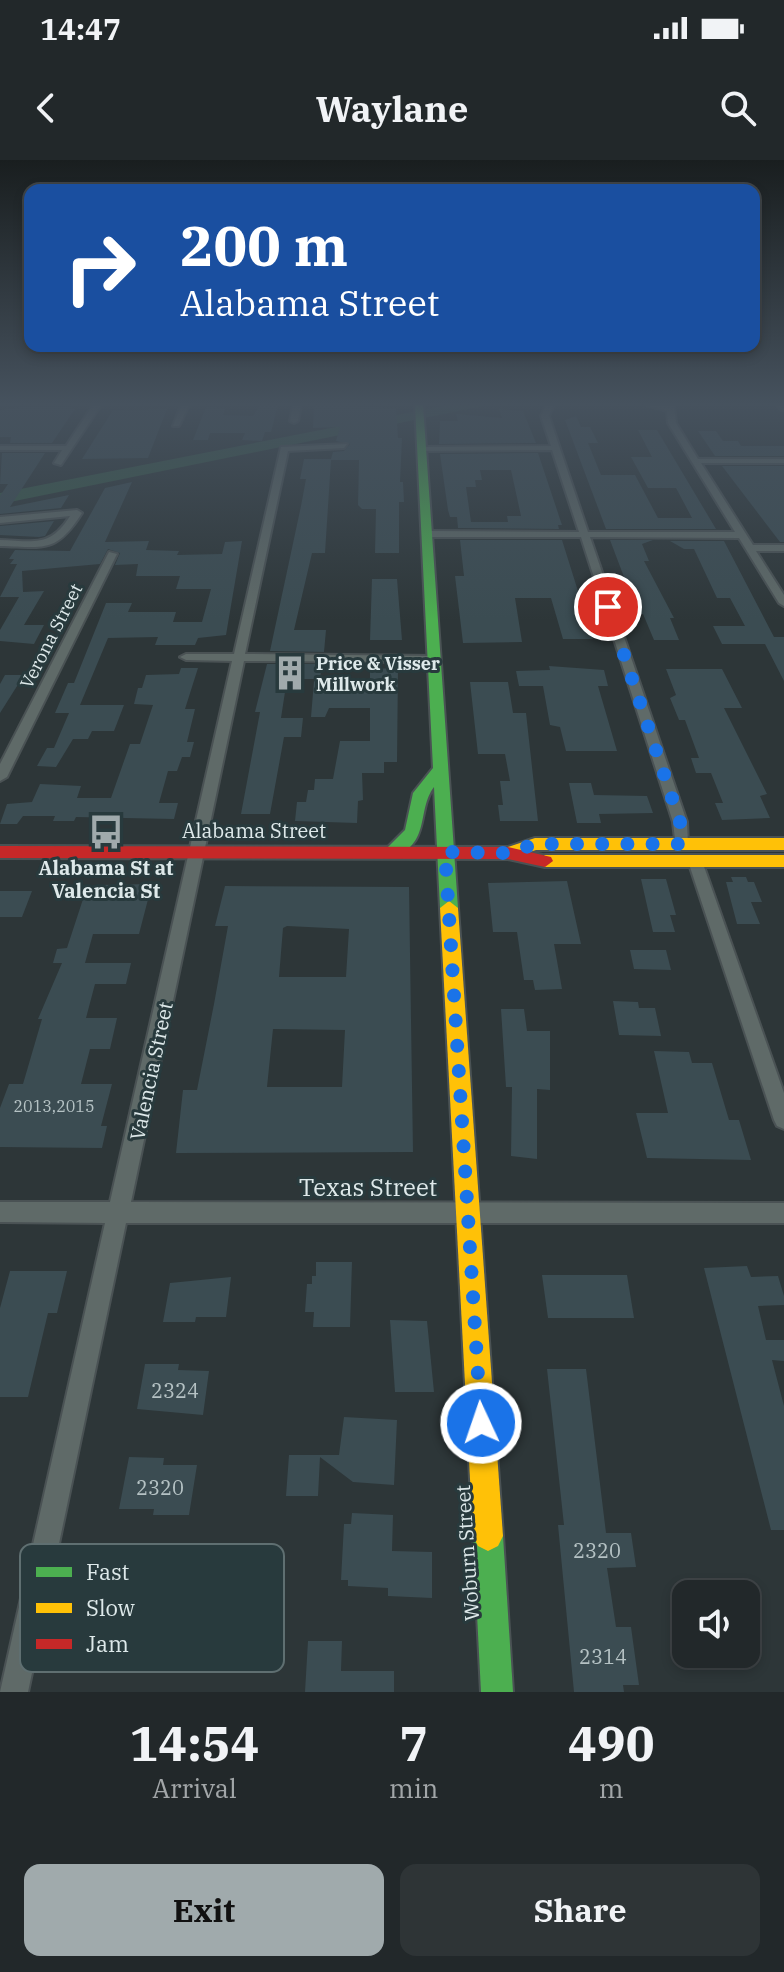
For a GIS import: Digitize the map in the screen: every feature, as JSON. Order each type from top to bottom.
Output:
[{"type":"main road","name":"Woburn Street","points":[[424,476],[497,1692]]},
{"type":"main road","points":[[391,852],[413,832],[421,793],[441,768]]},
{"type":"main road","name":"Alabama Street","points":[[508,853],[535,844],[784,844]]},
{"type":"main road","name":"Alabama Street","points":[[0,852],[445,852],[508,853],[538,861],[784,861]]},
{"type":"street","name":"Valencia Street","points":[[47,1544],[278,476]]},
{"type":"street","points":[[564,476],[680,822],[681,844]]},
{"type":"street","points":[[706,476],[784,603]]},
{"type":"street","points":[[0,520],[77,513],[63,539],[53,543],[1,545]]},
{"type":"street","points":[[427,534],[742,535]]},
{"type":"street","points":[[750,548],[784,548]]},
{"type":"street","name":"Verona Street","points":[[0,777],[112,554]]},
{"type":"street","points":[[186,657],[434,659]]},
{"type":"street","points":[[695,861],[784,1120]]},
{"type":"street","name":"Texas Street","points":[[0,1212],[784,1213]]},
{"type":"street","name":"Valencia Street","points":[[14,1692],[20,1665]]},
{"type":"green space","points":[[84,476],[136,476],[0,504],[0,493]]},
{"type":"building","points":[[0,476],[30,476],[10,507],[69,495],[61,508],[0,514],[0,496],[8,484],[0,484]]},
{"type":"building","points":[[301,476],[330,476],[325,553],[312,553],[294,630],[326,630],[324,652],[270,651],[306,479],[300,479]]},
{"type":"building","points":[[359,476],[400,476],[404,502],[399,502],[399,553],[375,553],[376,509],[362,509],[358,505]]},
{"type":"building","points":[[443,476],[481,476],[482,480],[475,480],[476,487],[466,487],[471,522],[508,522],[507,516],[521,516],[512,476],[546,476],[562,525],[558,525],[559,529],[458,528],[457,517],[450,517]]},
{"type":"building","points":[[586,476],[636,476],[658,518],[692,518],[676,488],[648,488],[642,476],[685,476],[716,529],[606,529]]},
{"type":"building","points":[[730,476],[784,476],[784,542],[780,542]]},
{"type":"building","points":[[132,482],[105,542],[149,541],[146,550],[179,551],[177,555],[222,554],[225,542],[242,541],[226,635],[198,638],[195,645],[155,645],[158,637],[108,638],[80,705],[124,705],[114,731],[92,731],[88,739],[73,739],[56,767],[37,766],[47,748],[54,748],[69,713],[55,713],[68,683],[74,683],[106,603],[132,603],[128,612],[176,612],[173,622],[202,622],[211,589],[176,589],[180,576],[136,576],[138,564],[115,565],[120,553],[108,549],[100,564],[22,571],[23,592],[44,591],[24,625],[44,625],[34,644],[0,641],[0,630],[19,597],[0,597],[17,564],[10,564],[14,559],[9,559],[15,550],[70,551],[105,488]]},
{"type":"building","points":[[54,521],[45,536],[0,535],[0,526]]},
{"type":"building","points":[[460,540],[562,540],[593,639],[563,639],[551,598],[515,598],[522,642],[463,643],[455,576],[464,576]]},
{"type":"building","points":[[610,540],[653,540],[642,544],[649,561],[644,561],[674,618],[670,618],[679,640],[654,640],[643,614],[638,614]]},
{"type":"building","points":[[670,541],[724,541],[774,637],[784,637],[784,681],[765,644],[722,644],[713,626],[745,626],[730,598],[717,598],[694,549],[684,549]]},
{"type":"building","points":[[372,579],[397,579],[402,640],[370,640]]},
{"type":"building","points":[[267,664],[322,664],[320,679],[287,679],[281,718],[303,718],[301,737],[284,737],[270,814],[241,814],[260,712],[255,712]]},
{"type":"building","points":[[549,666],[604,670],[608,686],[598,686],[617,751],[566,751],[560,727],[550,725],[543,686],[519,686],[516,671],[550,670]]},
{"type":"building","points":[[181,668],[198,668],[185,709],[195,709],[187,742],[194,742],[190,757],[182,757],[177,771],[168,771],[159,803],[178,803],[174,819],[76,817],[74,821],[53,821],[55,816],[23,816],[17,824],[0,824],[7,804],[32,802],[40,784],[81,786],[77,798],[111,798],[130,744],[140,744],[153,705],[134,704],[138,688],[142,688],[146,675],[179,674]]},
{"type":"building","points":[[398,668],[397,762],[384,762],[384,773],[362,773],[363,800],[358,801],[357,823],[295,821],[297,802],[306,802],[308,790],[314,790],[315,779],[333,779],[340,741],[370,741],[370,708],[329,708],[325,717],[311,717],[314,681],[370,681],[370,669]]},
{"type":"building","points":[[666,669],[722,669],[742,708],[724,708],[767,794],[760,796],[770,818],[722,820],[715,803],[723,803],[711,773],[696,773],[691,758],[699,758],[685,720],[679,720],[670,698],[676,695]]},
{"type":"building","points":[[5,675],[24,675],[0,713],[0,684]]},
{"type":"building","points":[[470,682],[508,682],[513,713],[526,713],[538,821],[500,821],[498,805],[503,805],[500,781],[510,781],[505,754],[478,754]]},
{"type":"building","points":[[569,783],[591,783],[594,795],[647,796],[653,813],[599,814],[601,823],[577,823]]},
{"type":"building","points":[[731,877],[746,877],[748,882],[754,882],[762,902],[751,902],[760,924],[737,924],[726,882],[733,882]]},
{"type":"building","points":[[641,879],[666,879],[676,915],[670,915],[675,932],[653,932]]},
{"type":"building","points":[[567,881],[581,944],[554,944],[562,989],[535,990],[533,980],[524,980],[517,932],[493,932],[488,883]]},
{"type":"building","points":[[152,884],[139,934],[93,934],[85,963],[131,963],[126,984],[95,984],[86,1018],[117,1018],[110,1049],[90,1049],[81,1084],[112,1084],[101,1126],[107,1126],[102,1148],[0,1147],[0,1108],[9,1084],[23,1084],[42,1019],[38,1019],[62,963],[53,963],[57,949],[67,948],[86,890],[96,890],[97,885]]},
{"type":"building","points":[[225,886],[409,887],[413,1152],[176,1153],[183,1090],[197,1090],[228,926],[215,926]],"holes":[[[283,928],[349,929],[346,977],[279,977]],[[273,1029],[345,1030],[342,1087],[267,1087]]]},
{"type":"building","points":[[0,891],[32,891],[22,917],[0,917]]},
{"type":"building","points":[[630,950],[666,950],[671,970],[634,969]]},
{"type":"building","points":[[613,1001],[638,1002],[639,1008],[655,1008],[661,1036],[619,1035]]},
{"type":"building","points":[[501,1009],[524,1009],[527,1031],[550,1031],[550,1090],[537,1089],[537,1159],[511,1156],[512,1087],[506,1087]]},
{"type":"building","points":[[654,1051],[689,1052],[692,1063],[712,1063],[729,1120],[739,1120],[751,1160],[647,1158],[636,1113],[668,1113]]},
{"type":"building","points":[[316,1262],[352,1262],[350,1327],[313,1327],[314,1312],[305,1312],[307,1284],[312,1284],[312,1276],[316,1276]]},
{"type":"building","points":[[747,1266],[751,1277],[778,1276],[784,1296],[784,1305],[758,1306],[766,1340],[784,1340],[784,1361],[772,1360],[784,1406],[784,1530],[771,1530],[704,1268]]},
{"type":"building","points":[[10,1271],[67,1271],[57,1313],[48,1313],[28,1397],[0,1397],[0,1308]]},
{"type":"building","points":[[542,1275],[627,1275],[634,1318],[548,1318]]},
{"type":"building","points":[[231,1277],[226,1317],[196,1317],[195,1322],[163,1322],[170,1283]]},
{"type":"building","points":[[390,1320],[427,1321],[434,1392],[395,1392]]},
{"type":"building","points":[[145,1364],[179,1364],[178,1370],[209,1371],[203,1415],[137,1409]]},
{"type":"building","points":[[547,1369],[586,1369],[606,1533],[631,1533],[636,1567],[607,1568],[616,1627],[631,1627],[639,1685],[623,1685],[624,1692],[574,1692],[558,1525],[564,1525]]},
{"type":"building","points":[[344,1417],[397,1420],[394,1485],[353,1482],[320,1457],[318,1496],[286,1496],[289,1455],[339,1455]]},
{"type":"building","points":[[129,1457],[164,1458],[163,1465],[197,1465],[189,1515],[153,1515],[154,1509],[119,1509]]},
{"type":"building","points":[[352,1513],[393,1515],[392,1551],[432,1552],[432,1598],[388,1596],[388,1588],[348,1586],[348,1580],[341,1580],[344,1524],[351,1524]]},
{"type":"building","points":[[308,1641],[342,1641],[341,1671],[394,1671],[394,1692],[305,1692]]},
{"type":"traffic: fast","points":[[423,476],[449,908]]},
{"type":"traffic: fast","points":[[391,852],[413,832],[421,793],[441,768]]},
{"type":"traffic: fast","points":[[488,1536],[497,1692]]},
{"type":"traffic: slow","points":[[508,853],[535,844],[784,844]]},
{"type":"traffic: slow","points":[[545,861],[784,861]]},
{"type":"traffic: slow","points":[[449,908],[488,1536]]},
{"type":"traffic: jam","points":[[0,852],[508,853],[545,861]]},
{"type":"place","name":"Price & Visser Millwork","points":[[290,673]]},
{"type":"place","name":"Alabama St at Valencia St","points":[[106,832]]},
{"type":"route","points":[[481,1423],[445,852],[508,853],[535,844],[681,844],[680,822],[608,607]]}]
